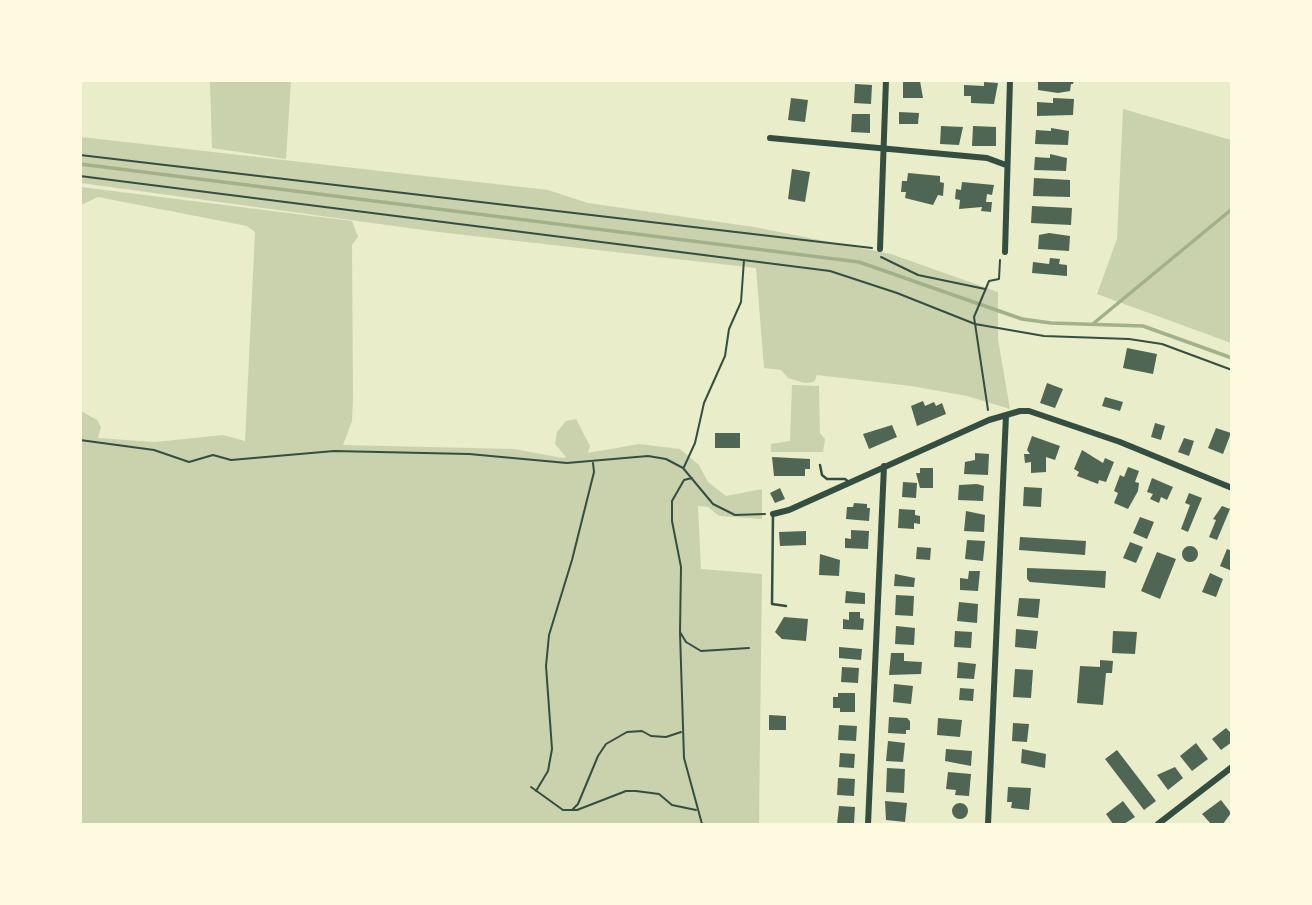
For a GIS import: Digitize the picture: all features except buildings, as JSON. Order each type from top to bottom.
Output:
[{"type":"street","points":[[880,249],[886,80]]},
{"type":"street","points":[[1005,252],[1010,80]]},
{"type":"street","points":[[770,138],[988,158],[1006,165]]},
{"type":"street","points":[[773,514],[789,510],[989,420],[1029,411],[1119,442],[1231,488]]},
{"type":"street","points":[[988,824],[1006,415]]},
{"type":"street","points":[[868,824],[884,466]]},
{"type":"street","points":[[1158,824],[1231,767]]},
{"type":"lane","points":[[820,465],[827,479],[845,479],[849,482]]},
{"type":"lane","points":[[773,514],[772,604],[786,606]]},
{"type":"path","points":[[80,155],[880,249],[881,260],[918,275],[985,289]]},
{"type":"path","points":[[80,176],[830,271],[853,277],[975,324],[1044,336],[1129,339],[1163,344],[1231,370]]},
{"type":"path","points":[[989,420],[974,317],[989,281],[999,279],[1000,253],[1005,252]]},
{"type":"path","points":[[683,468],[695,443],[704,403],[725,356],[729,329],[741,302],[744,260]]},
{"type":"path","points":[[80,440],[154,450],[189,462],[213,455],[231,460],[334,451],[469,454],[567,463],[648,456],[666,459],[683,468],[694,478],[708,501],[735,515],[773,514]]},
{"type":"path","points":[[536,791],[548,771],[552,748],[546,666],[549,635],[572,560],[594,472],[593,461]]},
{"type":"path","points":[[694,478],[684,480],[672,500],[672,521],[681,567],[684,758],[702,824]]},
{"type":"path","points":[[680,632],[685,642],[701,651],[749,648]]},
{"type":"path","points":[[572,810],[578,804],[598,755],[606,744],[627,732],[642,731],[651,736],[666,737],[682,732]]},
{"type":"path","points":[[531,787],[556,807],[572,810],[626,791],[659,794],[672,805],[697,810]]},
{"type":"green space","points":[[210,81],[291,81],[286,159],[212,148]]},
{"type":"green space","points":[[1123,109],[1231,140],[1231,343],[1097,294],[1117,239]]},
{"type":"green space","points":[[81,137],[548,190],[588,203],[754,227],[891,254],[998,292],[998,339],[1010,409],[967,396],[911,386],[817,375],[814,382],[805,383],[788,378],[781,370],[764,368],[756,268],[438,232],[81,183]]},
{"type":"green space","points":[[81,187],[352,221],[358,237],[352,245],[353,398],[352,421],[343,445],[514,449],[563,458],[566,457],[555,444],[557,432],[566,421],[576,419],[590,446],[588,453],[639,444],[680,449],[699,465],[708,482],[726,496],[762,489],[762,519],[719,516],[708,507],[698,506],[701,569],[762,574],[759,824],[81,824],[81,411],[97,420],[101,427],[98,438],[155,442],[223,435],[245,441],[255,232],[247,226],[98,197],[81,205]]},
{"type":"green space","points":[[792,385],[819,386],[820,433],[825,439],[823,452],[771,452],[771,444],[790,441]]},
{"type":"waterway","points":[[80,164],[859,262],[1022,319],[1051,323],[1143,326],[1232,358]]},
{"type":"waterway","points":[[1094,323],[1232,209]]}]
